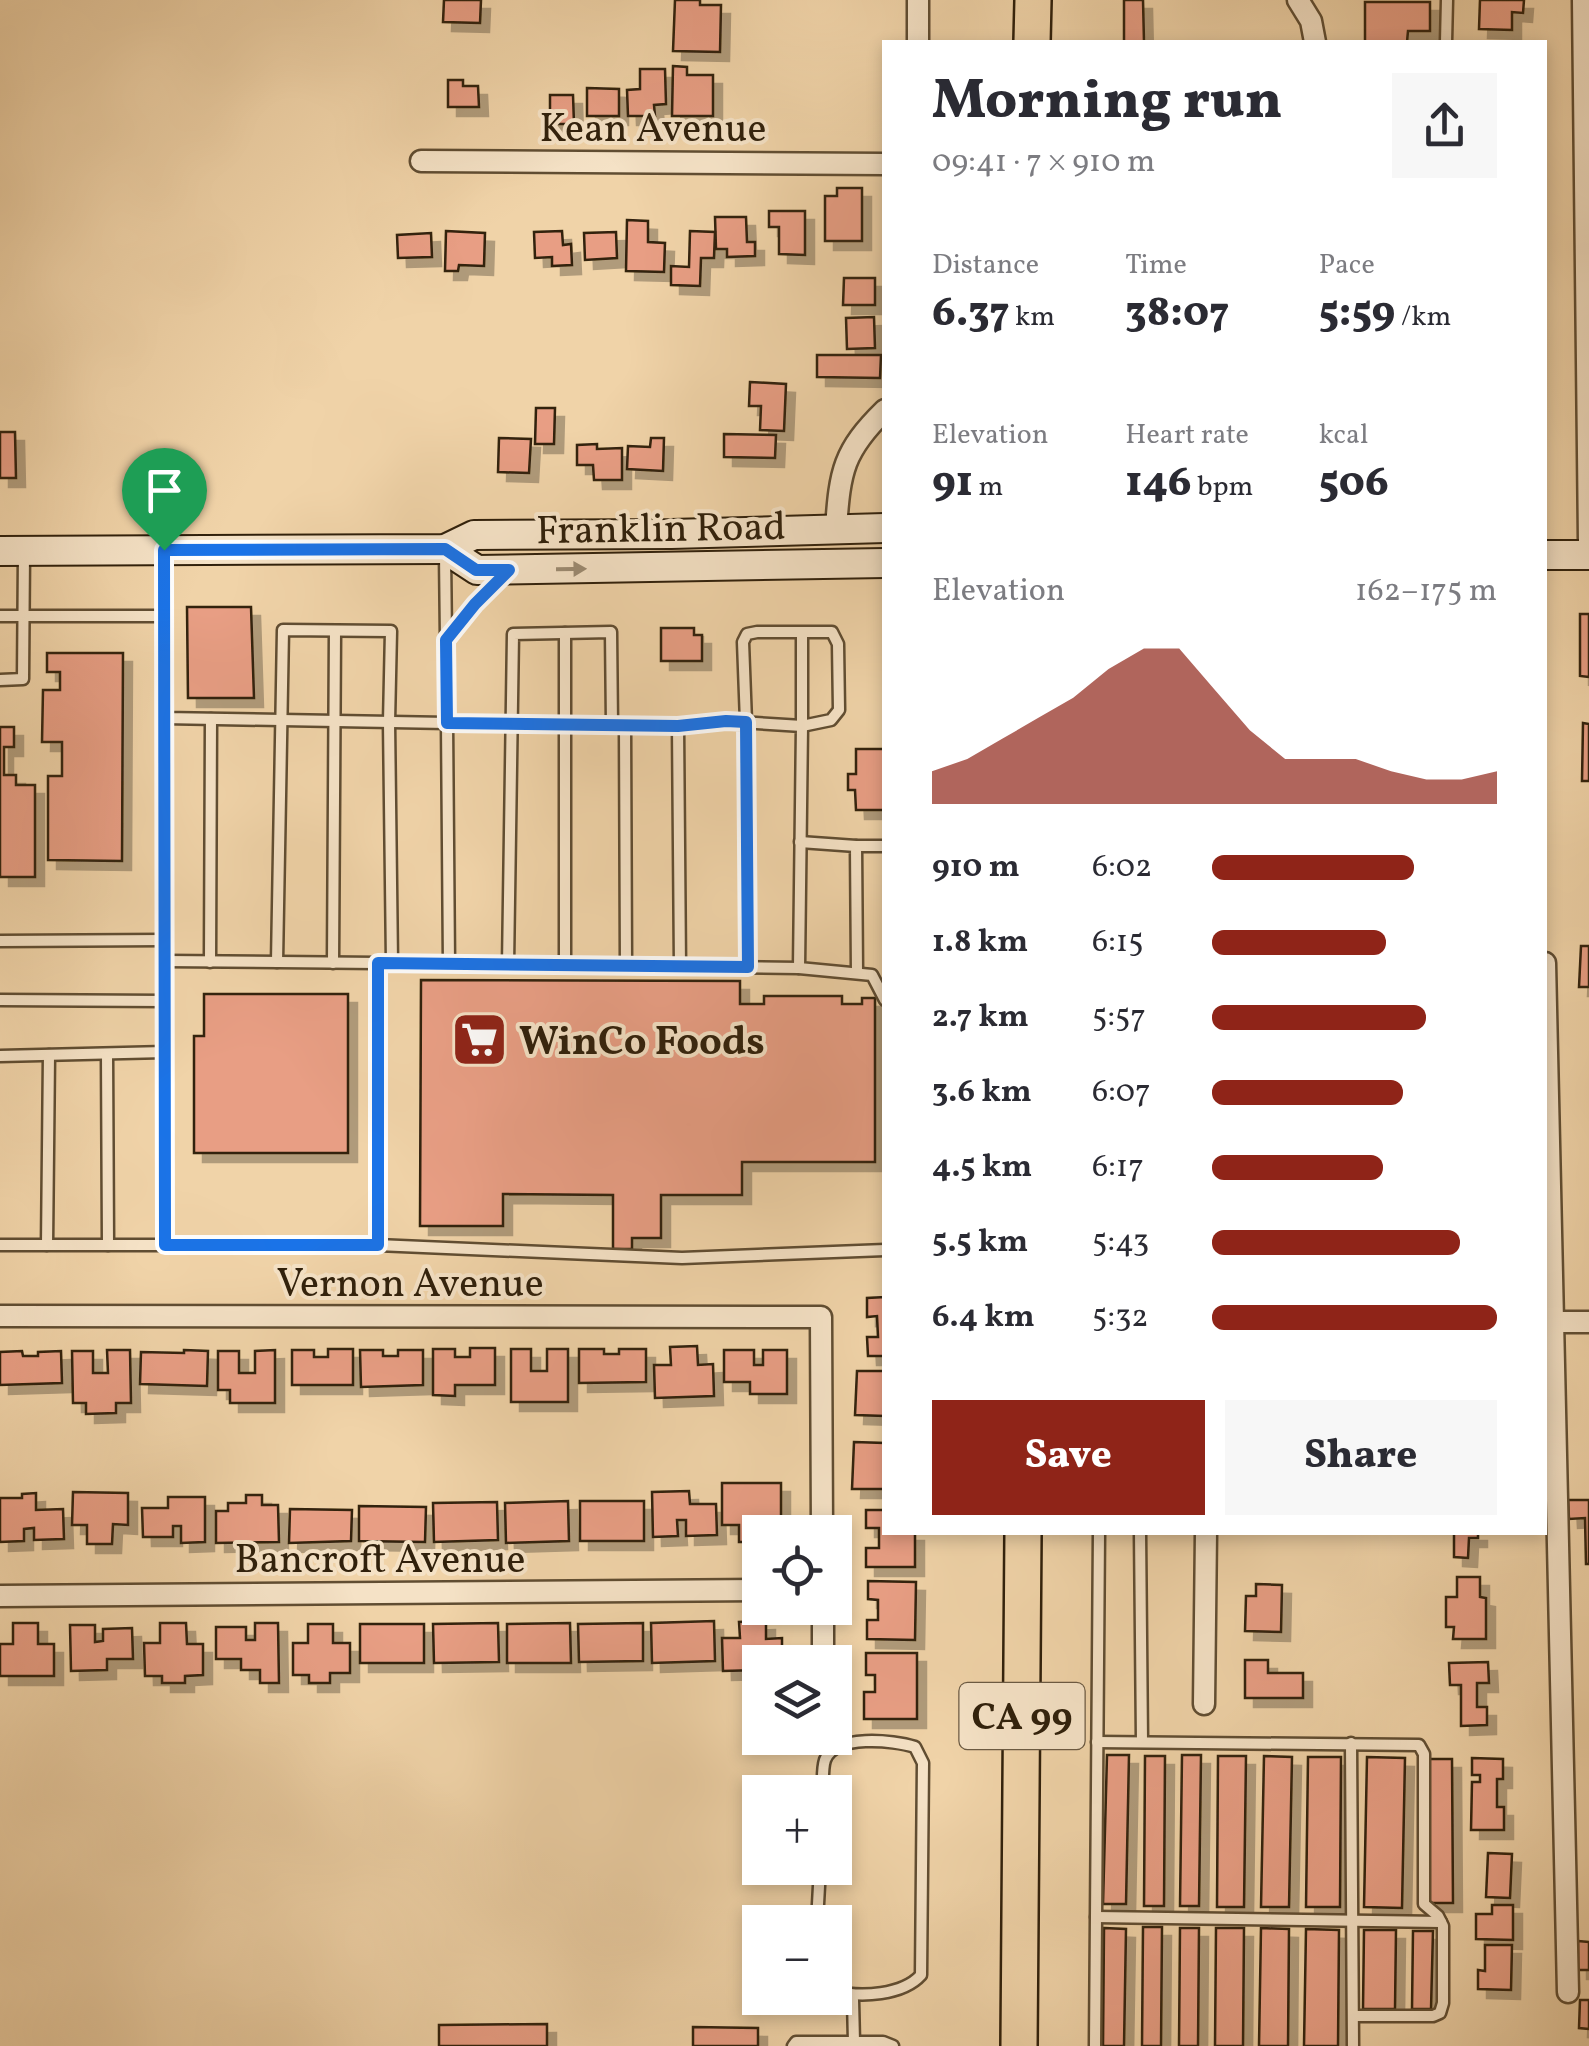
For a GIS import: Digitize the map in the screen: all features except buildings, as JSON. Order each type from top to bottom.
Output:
[{"type":"highway","points":[[1032,40],[1033,0]]},
{"type":"highway","name":"CA 99","points":[[1019,2046],[1023,1535]]},
{"type":"main road","name":"Franklin Road","points":[[12,551],[445,549],[474,534],[882,528]]},
{"type":"main road","name":"Franklin Road","points":[[445,549],[476,570],[882,563]]},
{"type":"main road","points":[[1547,554],[1589,555]]},
{"type":"street","points":[[918,0],[918,40]]},
{"type":"street","points":[[1298,0],[1311,21],[1315,40]]},
{"type":"street","points":[[1584,0],[1589,542]]},
{"type":"street","name":"Kean Avenue","points":[[421,161],[882,164]]},
{"type":"street","points":[[836,528],[838,488],[850,454],[860,434],[882,413]]},
{"type":"street","points":[[1547,1142],[1568,1992]]},
{"type":"street","name":"Vernon Avenue","points":[[0,1316],[820,1317],[822,1515]]},
{"type":"street","points":[[1549,1322],[1589,1322]]},
{"type":"street","points":[[1204,1704],[1206,1535]]},
{"type":"street","name":"Bancroft Avenue","points":[[0,1596],[742,1590]]},
{"type":"lane","points":[[1446,40],[1447,0]]},
{"type":"lane","points":[[445,549],[449,964]]},
{"type":"lane","points":[[164,550],[165,1245]]},
{"type":"lane","points":[[0,680],[23,679],[24,615],[12,551]]},
{"type":"lane","points":[[446,640],[509,570]]},
{"type":"lane","points":[[0,616],[164,616]]},
{"type":"lane","points":[[277,962],[283,630],[391,631],[392,964]]},
{"type":"lane","points":[[333,962],[336,631]]},
{"type":"lane","points":[[508,965],[514,634],[611,632],[612,726]]},
{"type":"lane","points":[[799,968],[802,632]]},
{"type":"lane","points":[[164,718],[612,726],[726,721],[746,722],[802,726],[831,720],[839,710],[838,644],[832,632],[748,634],[743,642],[746,722],[748,967]]},
{"type":"lane","points":[[566,633],[566,966]]},
{"type":"lane","points":[[210,962],[212,719]]},
{"type":"lane","points":[[625,726],[626,966]]},
{"type":"lane","points":[[678,726],[680,967]]},
{"type":"lane","points":[[800,842],[882,846]]},
{"type":"lane","points":[[856,846],[857,973]]},
{"type":"lane","points":[[0,941],[165,940]]},
{"type":"lane","points":[[165,961],[799,968],[872,975],[882,990]]},
{"type":"lane","points":[[378,963],[378,1245]]},
{"type":"lane","points":[[0,1000],[165,1000]]},
{"type":"lane","points":[[0,1056],[165,1052]]},
{"type":"lane","points":[[108,1054],[108,1245]]},
{"type":"lane","points":[[47,1245],[49,1055]]},
{"type":"lane","points":[[0,1245],[378,1245],[682,1258],[882,1250]]},
{"type":"lane","points":[[1095,2046],[1099,1535]]},
{"type":"lane","points":[[1140,1535],[1142,1742]]},
{"type":"lane","points":[[824,1775],[824,1762],[831,1750],[848,1742],[904,1743],[915,1747],[923,1763],[921,1974],[911,1985],[898,1989],[852,1995]]},
{"type":"lane","points":[[1097,1742],[1420,1745],[1424,1754],[1424,1904],[1441,1922],[1443,2003],[1440,2013],[1433,2016],[1354,2016]]},
{"type":"lane","points":[[1351,1743],[1354,2046]]},
{"type":"lane","points":[[1096,1918],[1441,1922]]},
{"type":"lane","points":[[852,1998],[854,2042]]},
{"type":"lane","points":[[793,2046],[796,2042],[883,2042],[893,2046]]},
{"type":"place","name":"WinCo Foods","points":[[480,1040]]},
{"type":"route","points":[[445,549],[476,570],[509,570],[446,640],[447,723],[678,726],[746,722],[748,967],[378,963],[378,1245],[165,1245],[164,550],[445,549]]}]
